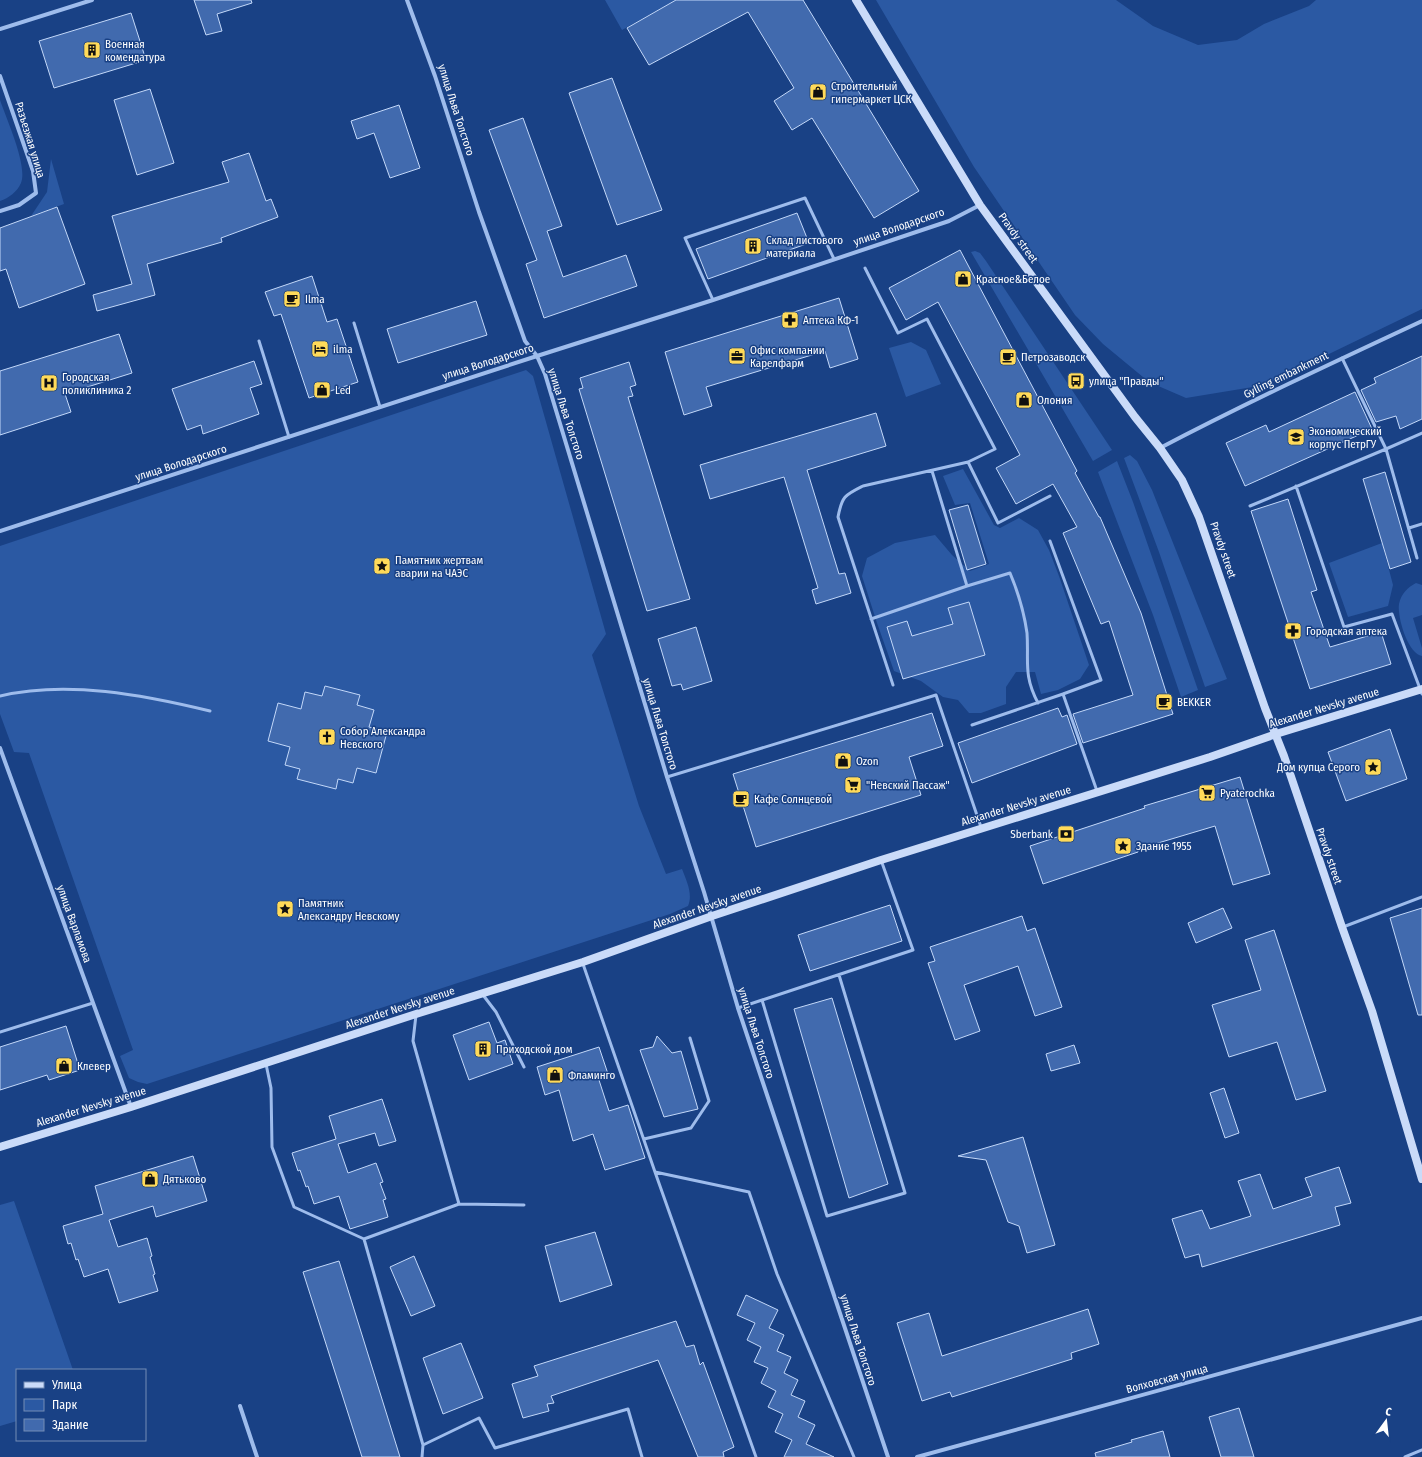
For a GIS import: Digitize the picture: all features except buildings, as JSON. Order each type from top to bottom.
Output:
[{"type":"main road","name":"Pravdy street","points":[[856,0],[980,205],[1160,448],[1182,480],[1200,517],[1265,708],[1276,734],[1372,1011],[1422,1179]]},
{"type":"main road","name":"Alexander Nevsky avenue","points":[[0,1147],[131,1107],[266,1062],[583,962],[712,916],[881,860],[1210,757],[1276,734],[1421,691]]},
{"type":"street","points":[[0,29],[92,0]]},
{"type":"street","name":"улица Льва Толстого","points":[[407,0],[435,76],[525,341],[537,356],[545,374],[667,777],[712,916],[738,1008],[888,1457]]},
{"type":"street","name":"Разъезжая улица","points":[[0,76],[33,171],[36,193],[20,204],[0,212]]},
{"type":"street","name":"улица Володарского","points":[[0,531],[713,300],[948,221],[980,205]]},
{"type":"street","name":"Gylling embankment","points":[[1160,448],[1342,358],[1422,321]]},
{"type":"street","name":"улица Варламова","points":[[0,748],[131,1107]]},
{"type":"street","name":"Волховская улица","points":[[917,1457],[1422,1318]]},
{"type":"street","points":[[240,1406],[257,1457]]},
{"type":"lane","points":[[713,300],[685,238],[805,198],[834,259]]},
{"type":"lane","points":[[865,268],[898,333],[927,319],[995,449],[968,462],[863,486],[847,493],[840,504],[838,517],[893,685]]},
{"type":"lane","points":[[354,323],[380,407]]},
{"type":"lane","points":[[259,341],[289,437]]},
{"type":"lane","points":[[1342,358],[1386,449],[1417,558]]},
{"type":"lane","points":[[1250,506],[1422,433]]},
{"type":"lane","points":[[968,462],[998,522],[1050,496]]},
{"type":"lane","points":[[932,471],[967,586]]},
{"type":"lane","points":[[1296,486],[1344,627],[1392,614],[1421,691]]},
{"type":"lane","points":[[1409,528],[1422,524]]},
{"type":"lane","points":[[972,725],[1101,680],[1050,540]]},
{"type":"lane","points":[[871,619],[1010,573],[1022,604],[1026,632],[1027,671],[1031,690],[1038,703]]},
{"type":"lane","points":[[0,696],[31,690],[92,691],[131,695],[210,711]]},
{"type":"lane","points":[[1063,694],[1098,792]]},
{"type":"lane","points":[[667,777],[936,695],[982,829]]},
{"type":"lane","points":[[738,1008],[913,950],[881,860]]},
{"type":"lane","points":[[1342,927],[1422,897]]},
{"type":"lane","points":[[583,962],[655,1172],[756,1457]]},
{"type":"lane","points":[[762,1000],[827,1216],[905,1193],[839,975]]},
{"type":"lane","points":[[482,994],[496,1012],[524,1067]]},
{"type":"lane","points":[[0,1032],[93,1003]]},
{"type":"lane","points":[[416,1014],[413,1041],[459,1204]]},
{"type":"lane","points":[[644,1139],[691,1128],[709,1101],[690,1038]]},
{"type":"lane","points":[[266,1062],[271,1088],[272,1147],[294,1207],[364,1239],[459,1204],[524,1205]]},
{"type":"lane","points":[[655,1172],[749,1192],[777,1274],[854,1457]]},
{"type":"lane","points":[[364,1239],[423,1444],[422,1457]]},
{"type":"lane","points":[[423,1444],[479,1418],[495,1448],[628,1409],[642,1457]]},
{"type":"lane","points":[[1405,1457],[1422,1450]]},
{"type":"green space","points":[[605,0],[676,0],[622,30]]},
{"type":"green space","points":[[876,0],[1116,0],[1153,26],[1198,45],[1237,40],[1264,24],[1309,6],[1316,0],[1422,0],[1422,309],[1265,385],[1186,398],[1149,382],[1103,344],[1075,315],[974,167]]},
{"type":"green space","points":[[0,100],[19,154],[22,165],[22,175],[21,183],[15,192],[0,201]]},
{"type":"green space","points":[[51,159],[64,204],[31,216],[47,192]]},
{"type":"green space","points":[[975,251],[980,253],[986,261],[1112,450],[1093,461],[971,252]]},
{"type":"green space","points":[[911,342],[926,350],[941,384],[906,397],[889,348]]},
{"type":"green space","points":[[526,370],[533,376],[606,634],[592,655],[639,806],[666,874],[682,869],[690,892],[688,906],[670,914],[147,1084],[129,1078],[120,1056],[133,1050],[29,753],[14,752],[0,714],[0,546]]},
{"type":"green space","points":[[1130,455],[1137,461],[1152,490],[1227,679],[1205,687],[1159,552],[1124,458]]},
{"type":"green space","points":[[1117,461],[1133,502],[1198,690],[1181,697],[1153,615],[1098,472]]},
{"type":"green space","points":[[963,469],[994,525],[1000,528],[1019,518],[1038,530],[1049,550],[1059,576],[1089,665],[1080,679],[1058,690],[1041,694],[1035,672],[1016,672],[1006,687],[1006,704],[981,713],[969,713],[958,700],[943,697],[921,681],[894,671],[862,576],[867,558],[895,543],[935,535],[952,555],[970,571],[989,564],[970,503],[955,505],[943,476]]},
{"type":"green space","points":[[1382,543],[1393,585],[1388,606],[1348,617],[1329,563]]},
{"type":"green space","points":[[1416,583],[1422,585],[1422,615],[1413,618],[1422,648],[1422,656],[1417,654],[1412,649],[1404,634],[1399,610],[1400,600],[1403,594]]},
{"type":"green space","points":[[14,1201],[73,1369],[16,1369],[16,1421],[0,1426],[0,1205]]},
{"type":"place","name":"Военная комендатура","points":[[92,50]]},
{"type":"place","name":"Строительный гипермаркет ЦСК","points":[[818,92]]},
{"type":"place","name":"Склад листового материала","points":[[753,246]]},
{"type":"place","name":"Красное&Белое","points":[[963,279]]},
{"type":"place","name":"Ilma","points":[[292,299]]},
{"type":"place","name":"Аптека КФ-1","points":[[790,320]]},
{"type":"place","name":"ilma","points":[[320,349]]},
{"type":"place","name":"Офис компании Карелфарм","points":[[737,356]]},
{"type":"place","name":"Петрозаводск","points":[[1008,357]]},
{"type":"place","name":"улица \"Правды\"","points":[[1076,381]]},
{"type":"place","name":"Городская поликлиника 2","points":[[49,383]]},
{"type":"place","name":"Led","points":[[322,390]]},
{"type":"place","name":"Олония","points":[[1024,400]]},
{"type":"place","name":"Экономический корпус ПетрГУ","points":[[1296,437]]},
{"type":"place","name":"Памятник жертвам аварии на ЧАЭС","points":[[382,566]]},
{"type":"place","name":"Городская аптека","points":[[1293,631]]},
{"type":"place","name":"BEKKER","points":[[1164,702]]},
{"type":"place","name":"Собор Александра Невского","points":[[327,737]]},
{"type":"place","name":"Ozon","points":[[843,761]]},
{"type":"place","name":"Дом купца Серого","points":[[1373,767]]},
{"type":"place","name":"\"Невский Пассаж\"","points":[[853,785]]},
{"type":"place","name":"Pyaterochka","points":[[1207,793]]},
{"type":"place","name":"Кафе Солнцевой","points":[[741,799]]},
{"type":"place","name":"Sberbank","points":[[1066,834]]},
{"type":"place","name":"Здание 1955","points":[[1123,846]]},
{"type":"place","name":"Памятник Александру Невскому","points":[[285,909]]},
{"type":"place","name":"Приходской дом","points":[[483,1049]]},
{"type":"place","name":"Клевер","points":[[64,1066]]},
{"type":"place","name":"Фламинго","points":[[555,1075]]},
{"type":"place","name":"Дятьково","points":[[150,1179]]}]
